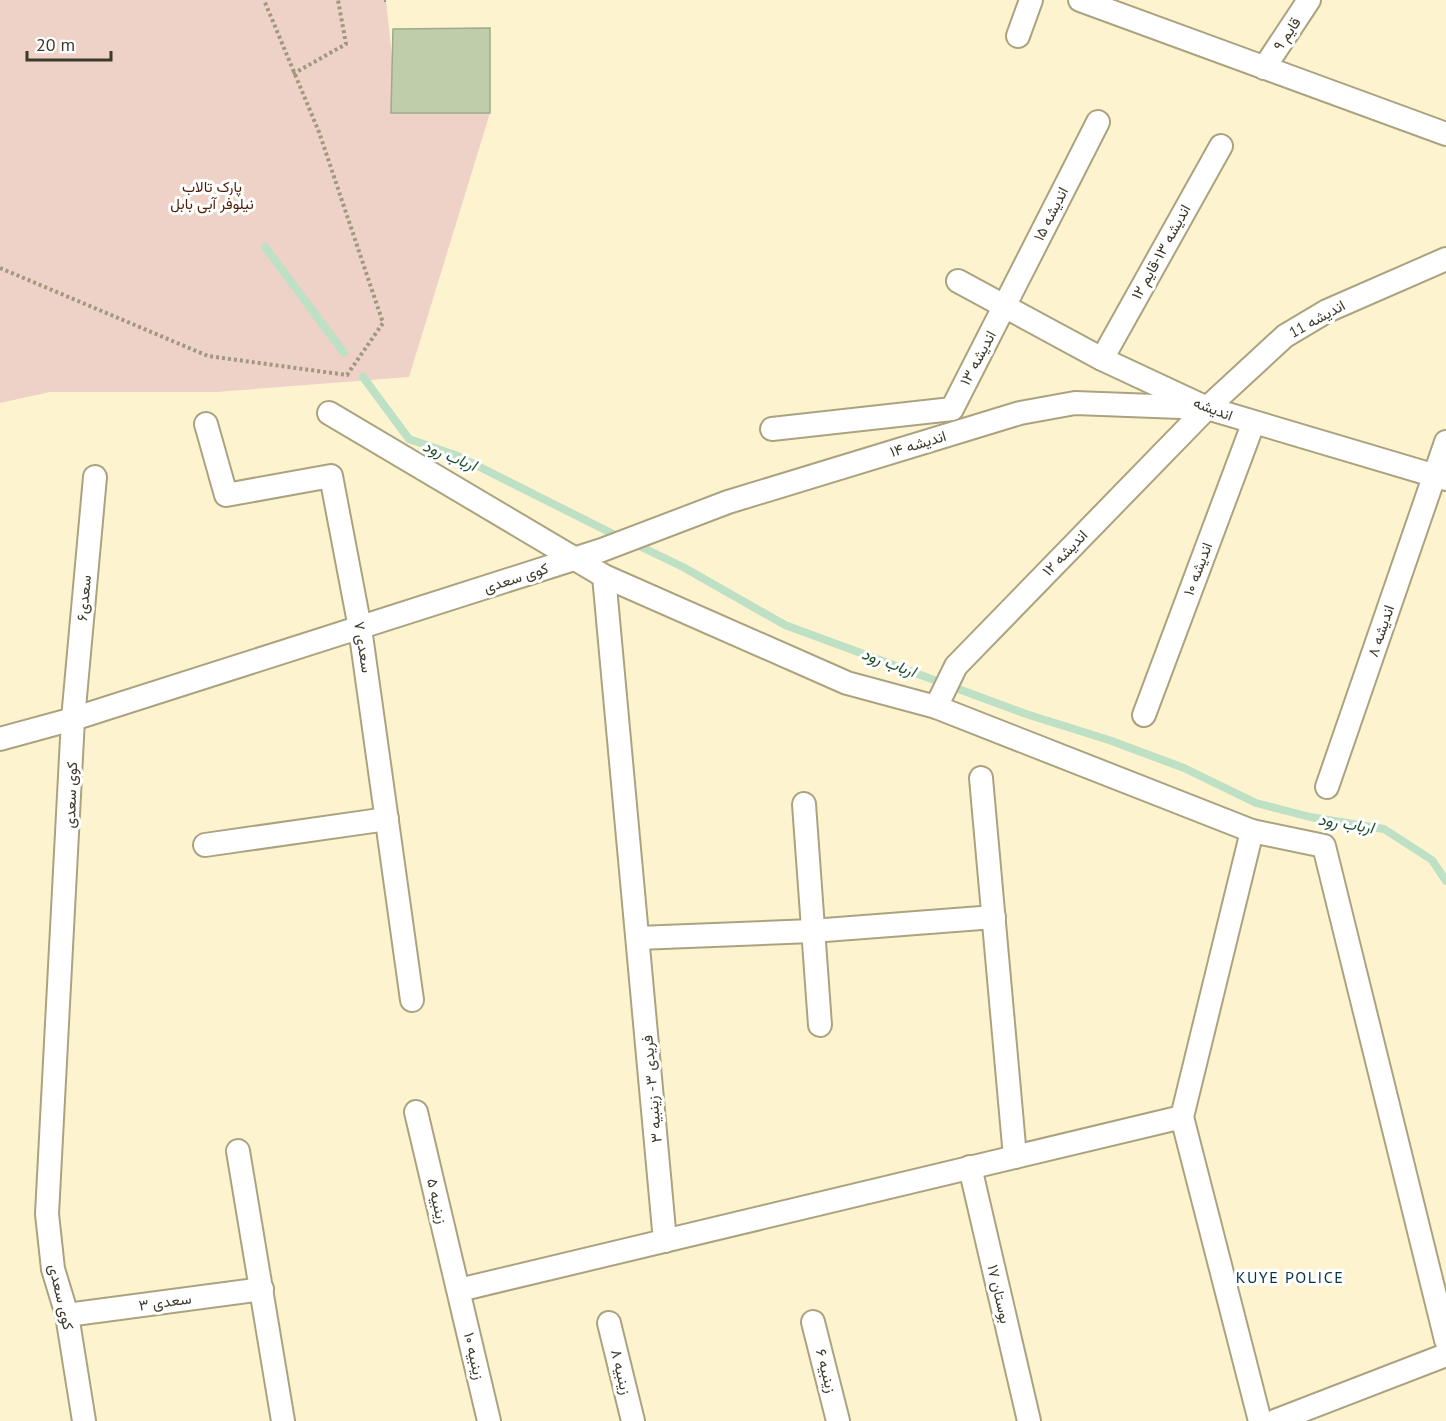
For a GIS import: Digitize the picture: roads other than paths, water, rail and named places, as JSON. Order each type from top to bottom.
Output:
[{"type":"street","points":[[1018,36],[1031,0]]},
{"type":"street","points":[[1080,0],[1116,6],[1264,68],[1446,134]]},
{"type":"street","name":"قایم ۹","points":[[1264,68],[1309,0]]},
{"type":"street","name":"اندیشه ۱۵","points":[[1005,307],[1098,122]]},
{"type":"street","name":"اندیشه ۱۳-قایم ۱۲","points":[[1101,359],[1221,146]]},
{"type":"street","name":"اندیشه 11","points":[[1207,408],[1285,336],[1327,311],[1446,259]]},
{"type":"street","name":"اندیشه","points":[[958,281],[1101,359],[1207,408],[1253,424],[1440,477]]},
{"type":"street","name":"اندیشه ۱۳","points":[[772,429],[952,409],[1005,307]]},
{"type":"street","name":"اندیشه ۱۴","points":[[602,550],[728,502],[1020,413],[1075,403],[1207,408]]},
{"type":"street","name":"اندیشه ۱۲","points":[[936,707],[956,666],[1207,408]]},
{"type":"street","points":[[329,413],[604,576],[847,683],[936,707],[1252,831],[1324,846],[1446,1340]]},
{"type":"street","name":"سعدی ۷","points":[[206,424],[226,495],[331,476],[360,628],[412,1000]]},
{"type":"street","name":"اندیشه ۱۰","points":[[1144,714],[1253,424]]},
{"type":"street","name":"اندیشه ۸","points":[[1328,787],[1440,477],[1446,442]]},
{"type":"street","name":"سعدی۶","points":[[73,719],[95,477]]},
{"type":"street","name":"کوی سعدی","points":[[84,1421],[68,1316],[53,1269],[47,1214],[73,719],[602,550]]},
{"type":"street","name":"فریدی ۳ - زینبیه ۳","points":[[604,576],[666,1241]]},
{"type":"street","points":[[0,739],[73,719]]},
{"type":"street","points":[[981,778],[1015,1156]]},
{"type":"street","points":[[804,804],[820,1025]]},
{"type":"street","points":[[206,845],[387,819]]},
{"type":"street","points":[[1252,831],[1182,1117],[1260,1421]]},
{"type":"street","points":[[638,938],[812,931],[994,917]]},
{"type":"street","name":"زینبیه ۵","points":[[416,1112],[459,1290]]},
{"type":"street","points":[[459,1290],[1182,1117]]},
{"type":"street","points":[[237,1151],[283,1421]]},
{"type":"street","name":"بوستان ۱۷","points":[[970,1167],[1029,1421]]},
{"type":"street","name":"سعدی ۳","points":[[68,1316],[262,1289]]},
{"type":"street","name":"زینبیه ۱۰","points":[[459,1290],[489,1421]]},
{"type":"street","name":"زینبیه ۶","points":[[813,1322],[838,1421]]},
{"type":"street","name":"زینبیه ۸","points":[[609,1323],[633,1421]]},
{"type":"street","points":[[1275,1421],[1446,1354]]},
{"type":"waterway","name":"ارباب رود","points":[[265,247],[344,353]]},
{"type":"waterway","name":"ارباب رود","points":[[363,377],[409,439],[458,456],[621,538]]},
{"type":"waterway","name":"ارباب رود","points":[[633,543],[683,567],[785,625],[1026,714],[1109,740],[1184,768],[1256,803],[1310,817],[1384,829],[1432,860],[1446,881]]},
{"type":"district","name":"KUYE POLICE","points":[[1290,1277]]},
{"type":"park label","name":"پارک تالاب نیلوفر آبی بابل","points":[[212,196]]}]
